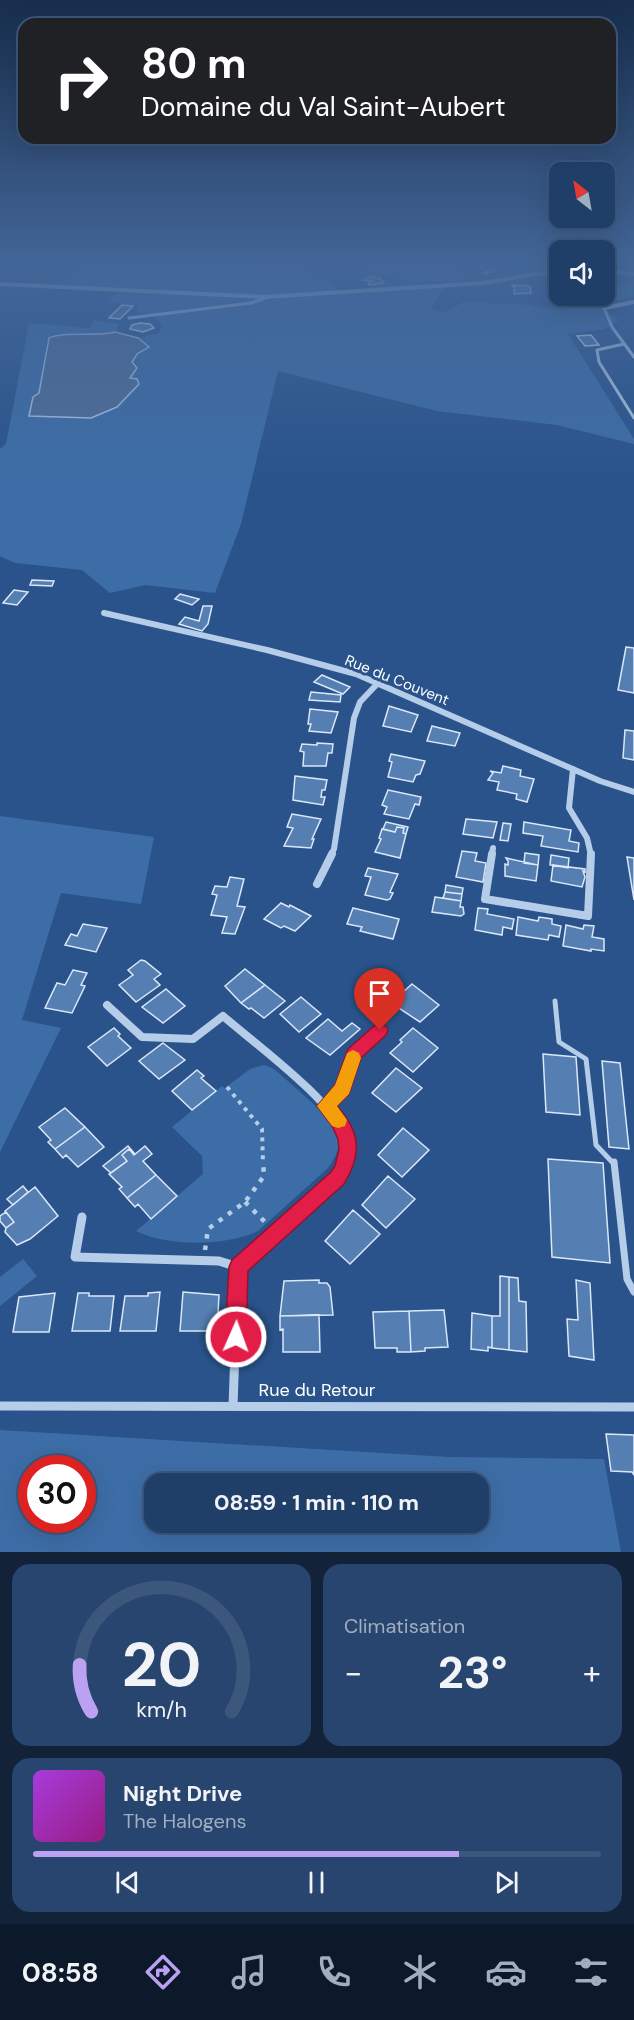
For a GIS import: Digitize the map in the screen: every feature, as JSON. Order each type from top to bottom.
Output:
[{"type":"street","name":"Rue du Couvent","points":[[104,613],[326,665],[378,683],[616,788],[634,792]]},
{"type":"street","points":[[317,884],[336,843],[357,709],[360,702],[378,683]]},
{"type":"street","points":[[493,848],[485,899],[588,916],[591,850],[587,838],[569,808],[573,769]]},
{"type":"street","points":[[106,1005],[142,1037],[193,1039],[223,1016],[326,1106],[345,1131],[349,1149],[347,1159],[337,1178],[238,1267],[233,1406]]},
{"type":"street","points":[[326,1106],[342,1089],[354,1054],[380,1030]]},
{"type":"street","points":[[82,1217],[75,1257],[219,1261],[238,1267]]},
{"type":"street","name":"Rue du Retour","points":[[0,1406],[634,1407]]},
{"type":"lane","points":[[619,336],[634,357]]},
{"type":"lane","points":[[624,344],[597,350],[599,362],[634,418]]},
{"type":"lane","points":[[555,1001],[559,1042],[586,1059],[596,1145],[614,1162],[627,1279],[634,1292]]},
{"type":"path","points":[[205,1261],[208,1230],[245,1202],[264,1176],[262,1129],[227,1087]]},
{"type":"path","points":[[245,1202],[278,1233]]},
{"type":"shaded area","points":[[26,336],[58,336],[47,342],[39,393],[131,378],[133,360],[147,349],[145,342],[138,340],[145,336],[570,336],[634,439],[634,444],[557,425],[437,411],[278,371],[241,524],[215,593],[145,585],[110,593],[82,570],[15,563],[0,556],[0,449],[6,444]]},
{"type":"shaded area","points":[[49,338],[138,338],[149,347],[137,354],[132,362],[137,368],[130,378],[137,379],[139,384],[117,407],[91,418],[29,416],[33,397],[39,393]]},
{"type":"shaded area","points":[[0,816],[154,837],[141,904],[61,893],[22,1020],[61,1028],[0,1152]]},
{"type":"shaded area","points":[[264,1065],[274,1069],[319,1109],[337,1131],[338,1147],[328,1168],[258,1231],[245,1236],[197,1243],[164,1240],[136,1231],[203,1174],[202,1156],[172,1127],[222,1086],[225,1088],[250,1069]]},
{"type":"shaded area","points":[[23,1259],[37,1276],[0,1306],[0,1277]]},
{"type":"shaded area","points":[[0,1430],[449,1457],[604,1459],[621,1552],[0,1552]]},
{"type":"building","points":[[577,336],[592,336],[599,345],[585,346]]},
{"type":"building","points":[[32,580],[54,581],[52,586],[30,585]]},
{"type":"building","points":[[14,590],[28,592],[17,605],[3,603]]},
{"type":"building","points":[[180,594],[199,599],[192,605],[175,599]]},
{"type":"building","points":[[203,606],[212,606],[208,624],[202,631],[179,624],[185,617],[199,621]]},
{"type":"building","points":[[626,647],[634,648],[634,693],[618,690]]},
{"type":"building","points":[[322,675],[350,687],[343,694],[314,682]]},
{"type":"building","points":[[311,692],[341,695],[340,702],[309,700]]},
{"type":"building","points":[[389,706],[418,715],[411,732],[383,726]]},
{"type":"building","points":[[310,709],[338,712],[331,733],[309,731]]},
{"type":"building","points":[[432,726],[460,733],[455,746],[427,741]]},
{"type":"building","points":[[625,730],[634,731],[634,760],[623,758]]},
{"type":"building","points":[[317,743],[333,744],[332,753],[328,753],[326,766],[303,766],[304,752],[300,751],[302,744],[317,745]]},
{"type":"building","points":[[391,754],[425,761],[420,774],[416,775],[413,782],[388,777],[392,762],[389,761]]},
{"type":"building","points":[[503,766],[521,770],[520,776],[534,779],[527,802],[516,799],[517,794],[497,790],[499,782],[488,780],[493,773],[490,771],[501,773]]},
{"type":"building","points":[[295,776],[327,780],[325,790],[322,790],[321,797],[325,797],[323,805],[293,800]]},
{"type":"building","points":[[388,790],[421,797],[419,805],[415,804],[409,819],[384,814],[387,807],[382,805]]},
{"type":"building","points":[[292,814],[321,819],[312,839],[314,839],[311,848],[284,846],[293,828],[287,827]]},
{"type":"building","points":[[466,819],[497,822],[493,838],[463,834]]},
{"type":"building","points":[[386,822],[408,827],[406,834],[403,833],[404,828],[397,827],[395,832],[383,829]]},
{"type":"building","points":[[524,822],[571,830],[569,841],[579,843],[578,852],[541,846],[543,836],[523,833]]},
{"type":"building","points":[[503,823],[511,824],[508,841],[500,840]]},
{"type":"building","points":[[397,827],[404,828],[403,833],[406,834],[400,858],[375,852],[381,839],[379,838],[382,829],[395,832]]},
{"type":"building","points":[[462,851],[477,853],[475,861],[486,863],[483,882],[456,877]]},
{"type":"building","points":[[525,853],[539,855],[538,865],[524,863]]},
{"type":"building","points":[[551,855],[569,858],[568,868],[550,865]]},
{"type":"building","points":[[627,857],[634,858],[634,900]]},
{"type":"building","points":[[506,858],[538,865],[536,881],[505,876],[505,864],[508,865]]},
{"type":"building","points":[[553,865],[585,869],[582,887],[551,881]]},
{"type":"building","points":[[368,868],[398,874],[390,892],[393,893],[390,899],[365,895],[371,877],[365,876]]},
{"type":"building","points":[[230,877],[244,879],[237,906],[245,907],[235,934],[222,933],[227,917],[211,915],[217,895],[212,894],[215,886],[227,887]]},
{"type":"building","points":[[446,885],[463,888],[462,894],[445,892]]},
{"type":"building","points":[[445,892],[462,894],[461,901],[443,898]]},
{"type":"building","points":[[435,897],[461,901],[460,907],[463,907],[464,914],[461,916],[432,912]]},
{"type":"building","points":[[281,903],[311,916],[295,931],[284,926],[281,928],[264,919]]},
{"type":"building","points":[[353,908],[399,919],[393,939],[360,931],[362,927],[347,924]]},
{"type":"building","points":[[478,908],[488,909],[487,914],[514,919],[512,929],[503,927],[502,935],[475,930]]},
{"type":"building","points":[[518,917],[538,921],[539,917],[552,919],[552,924],[561,926],[559,937],[549,935],[548,940],[516,935]]},
{"type":"building","points":[[83,924],[107,928],[96,952],[65,945],[71,934],[77,936]]},
{"type":"building","points":[[566,925],[583,929],[584,925],[594,926],[592,937],[604,939],[604,951],[563,946]]},
{"type":"building","points":[[141,960],[161,974],[154,979],[160,985],[136,1002],[119,985],[133,975],[128,970]]},
{"type":"building","points":[[245,969],[265,985],[241,1003],[225,986]]},
{"type":"building","points":[[73,970],[87,973],[81,985],[85,986],[72,1013],[45,1008],[57,983],[65,985]]},
{"type":"building","points":[[412,984],[439,1005],[420,1022],[391,1003]]},
{"type":"building","points":[[265,985],[285,1001],[264,1018],[241,1003]]},
{"type":"building","points":[[166,989],[185,1006],[163,1023],[142,1007]]},
{"type":"building","points":[[301,997],[321,1014],[299,1032],[280,1014]]},
{"type":"building","points":[[328,1019],[342,1031],[352,1023],[360,1029],[330,1055],[306,1038]]},
{"type":"building","points":[[114,1028],[120,1034],[118,1036],[131,1048],[107,1066],[88,1047]]},
{"type":"building","points":[[413,1028],[438,1048],[413,1072],[390,1053]]},
{"type":"building","points":[[163,1043],[185,1060],[159,1079],[139,1061]]},
{"type":"building","points":[[543,1054],[576,1057],[580,1115],[546,1112]]},
{"type":"building","points":[[602,1061],[620,1063],[629,1149],[609,1147]]},
{"type":"building","points":[[396,1068],[422,1088],[396,1112],[372,1093]]},
{"type":"building","points":[[197,1070],[204,1076],[201,1078],[216,1091],[192,1110],[172,1091]]},
{"type":"building","points":[[65,1108],[85,1127],[55,1149],[48,1142],[51,1140],[39,1127]]},
{"type":"building","points":[[85,1127],[104,1147],[78,1167],[66,1155],[63,1158],[55,1149]]},
{"type":"building","points":[[403,1128],[429,1150],[402,1177],[378,1155]]},
{"type":"building","points":[[128,1146],[135,1154],[129,1149],[122,1155],[127,1161],[111,1173],[103,1166]]},
{"type":"building","points":[[145,1146],[152,1154],[143,1161],[156,1175],[127,1198],[119,1189],[122,1187],[109,1174],[127,1161],[122,1155],[129,1149],[134,1155]]},
{"type":"building","points":[[548,1159],[603,1163],[610,1263],[552,1257]]},
{"type":"building","points":[[156,1175],[177,1196],[151,1219],[138,1204],[135,1207],[127,1198]]},
{"type":"building","points":[[388,1176],[415,1199],[386,1228],[362,1205]]},
{"type":"building","points":[[23,1186],[28,1192],[13,1205],[7,1199]]},
{"type":"building","points":[[35,1187],[58,1216],[30,1239],[17,1245],[5,1232],[6,1228],[14,1222],[5,1211]]},
{"type":"building","points":[[353,1210],[380,1234],[350,1264],[325,1241]]},
{"type":"building","points":[[6,1212],[14,1222],[6,1228],[0,1221],[0,1216]]},
{"type":"building","points":[[500,1276],[509,1277],[509,1350],[492,1348],[492,1316],[500,1316]]},
{"type":"building","points":[[509,1277],[518,1278],[519,1301],[526,1302],[527,1352],[509,1350]]},
{"type":"building","points":[[319,1280],[319,1283],[327,1283],[330,1287],[333,1315],[280,1316],[284,1281]]},
{"type":"building","points":[[576,1280],[590,1283],[594,1360],[569,1356],[567,1319],[578,1320]]},
{"type":"building","points":[[160,1292],[156,1331],[120,1331],[125,1296],[148,1296],[148,1293]]},
{"type":"building","points":[[183,1292],[219,1295],[217,1331],[180,1331]]},
{"type":"building","points":[[55,1293],[49,1332],[13,1332],[19,1297]]},
{"type":"building","points":[[78,1293],[89,1293],[89,1296],[114,1296],[110,1331],[72,1331]]},
{"type":"building","points":[[444,1310],[448,1347],[425,1348],[425,1351],[411,1352],[409,1311]]},
{"type":"building","points":[[409,1311],[411,1352],[397,1352],[397,1348],[375,1348],[373,1312]]},
{"type":"building","points":[[472,1313],[492,1316],[492,1348],[488,1347],[488,1351],[471,1349]]},
{"type":"building","points":[[319,1315],[320,1352],[283,1352],[283,1329],[280,1330],[280,1316]]},
{"type":"building","points":[[606,1434],[634,1435],[634,1475],[632,1472],[611,1471]]},
{"type":"slow traffic","points":[[338,1120],[326,1106],[342,1089],[353,1058]]},
{"type":"route","points":[[236,1337],[238,1267],[337,1178],[343,1169],[349,1149],[345,1131],[326,1106],[342,1089],[358,1048],[380,1030]]}]
